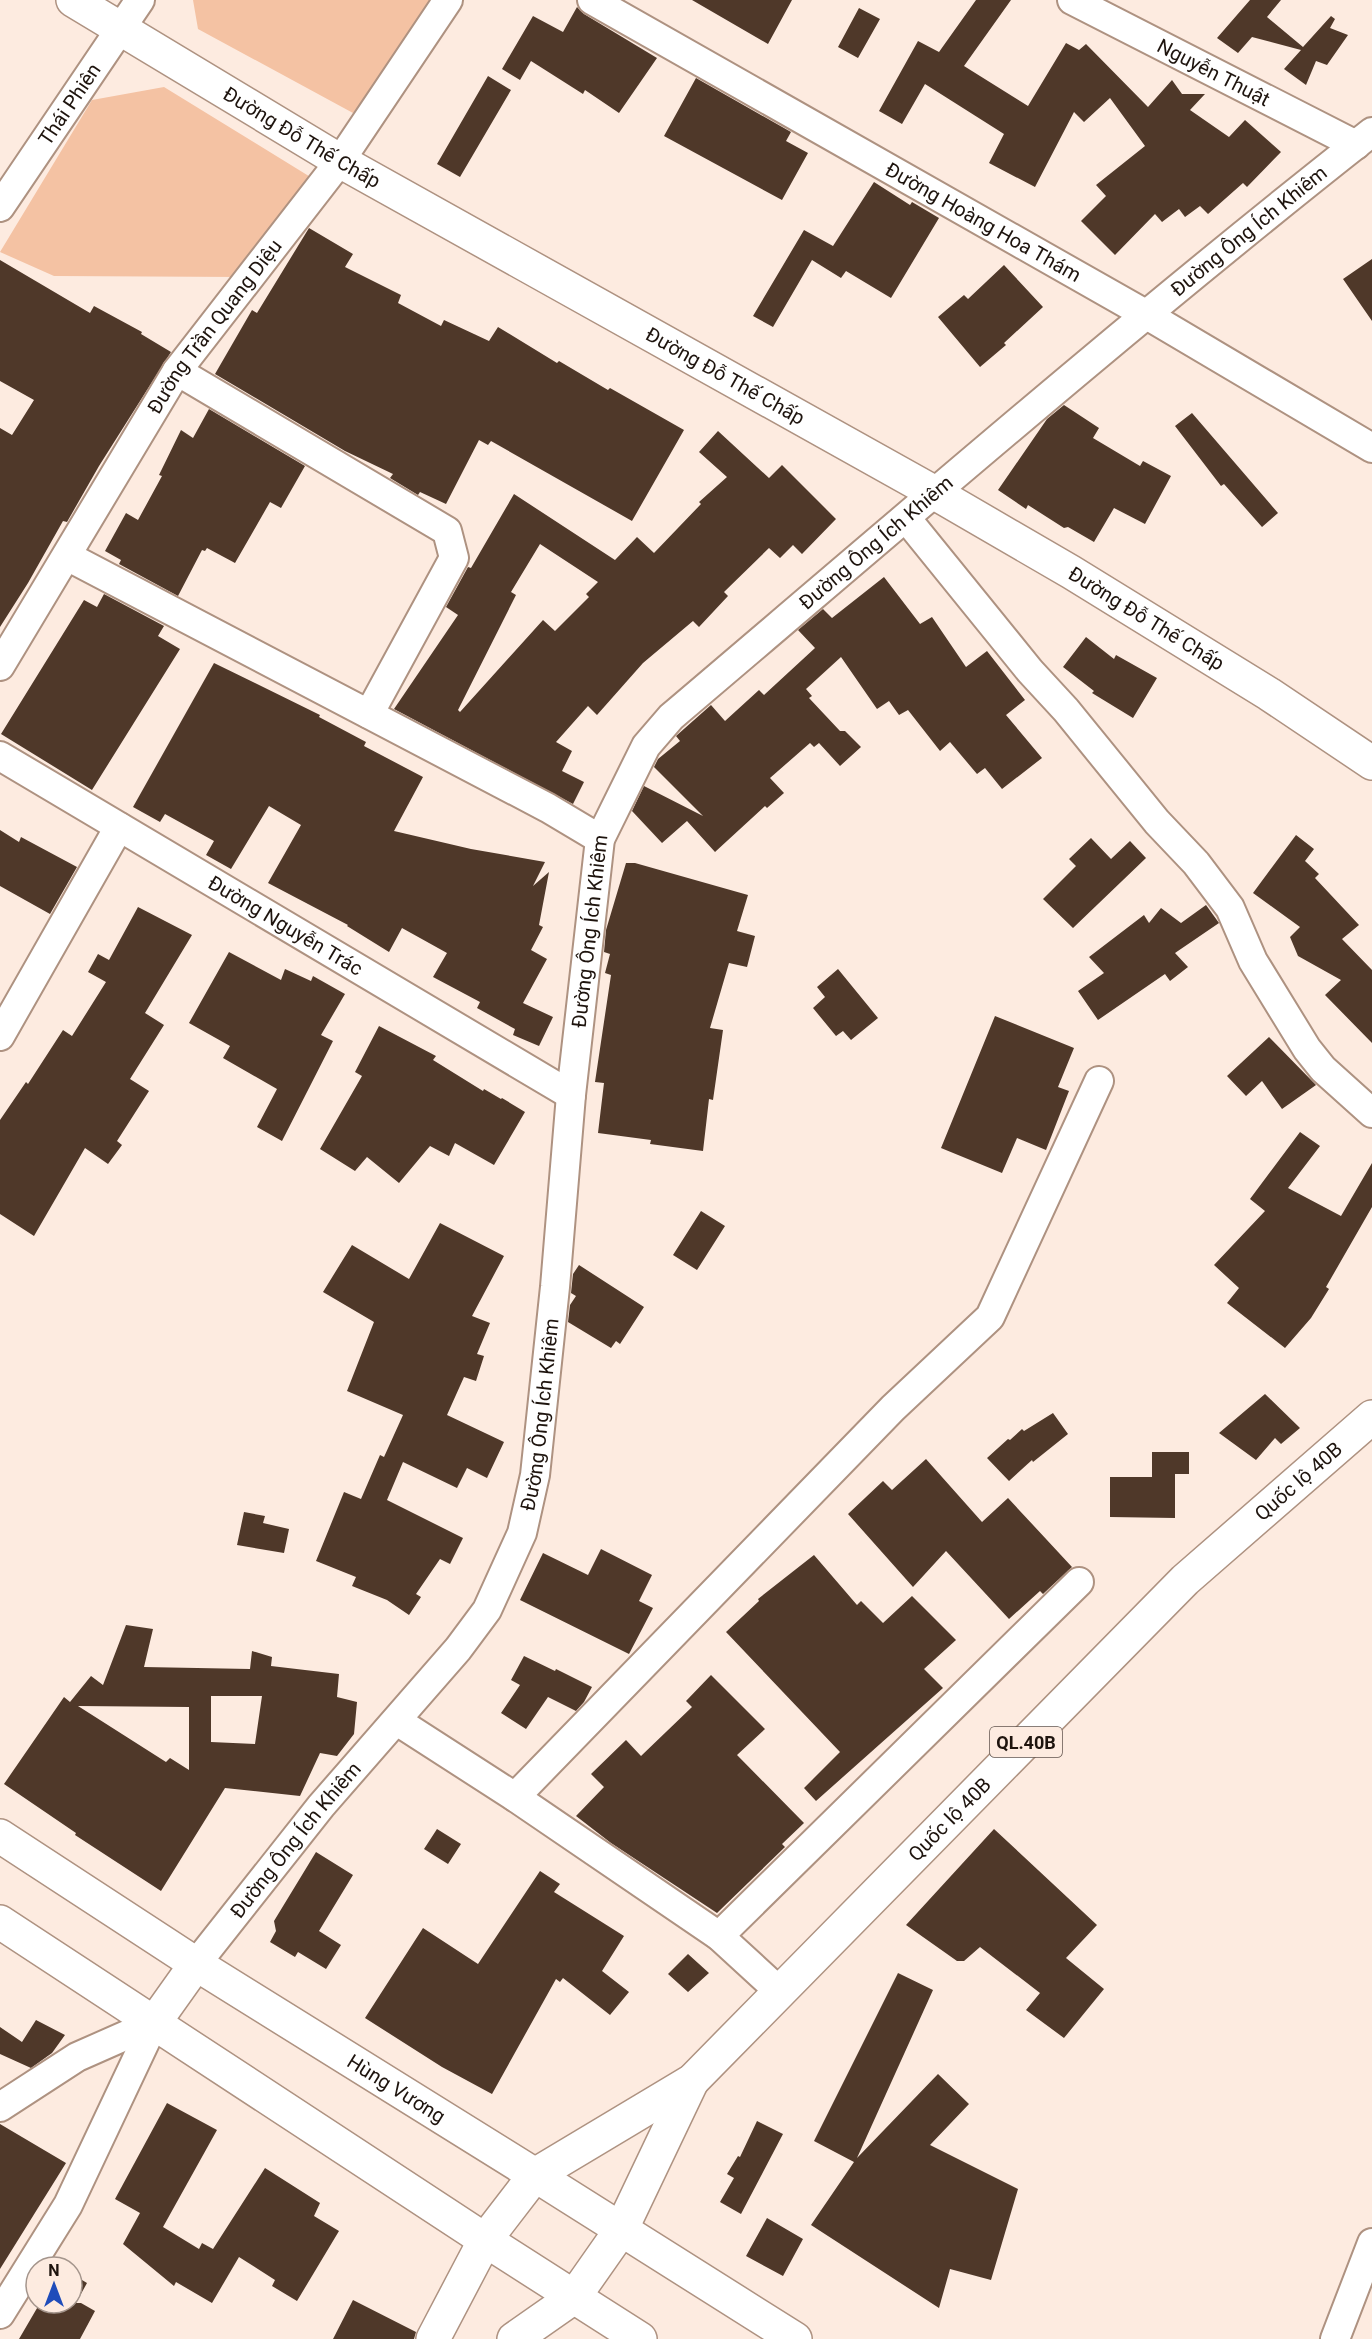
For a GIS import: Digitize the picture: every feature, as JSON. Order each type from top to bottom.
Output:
[{"type":"main road","name":"Đường Đỗ Thế Chấp","points":[[73,0],[340,161],[935,493],[1111,596],[1269,694],[1372,763]]},
{"type":"main road","name":"Quốc lộ 40B","points":[[692,2081],[1185,1580],[1372,1417]]},
{"type":"main road","name":"Hùng Vương","points":[[0,1836],[196,1964],[795,2339]]},
{"type":"main road","points":[[0,1922],[640,2339]]},
{"type":"main road","points":[[154,2023],[196,1964]]},
{"type":"main road","points":[[432,2339],[485,2240],[535,2175],[692,2081]]},
{"type":"main road","points":[[513,2339],[574,2297],[621,2230],[692,2081]]},
{"type":"street","name":"Thái Phiên","points":[[0,207],[140,0]]},
{"type":"street","name":"Đường Trần Quang Diệu","points":[[0,666],[177,371],[340,161],[448,0]]},
{"type":"street","name":"Đường Hoàng Hoa Thám","points":[[592,0],[1368,439]]},
{"type":"street","name":"Nguyễn Thuật","points":[[1072,0],[1364,138]]},
{"type":"street","name":"Đường Ông Ích Khiêm","points":[[196,1964],[321,1806],[458,1649],[487,1610],[522,1533],[536,1463],[555,1287],[571,1095],[600,838],[646,746],[671,717],[935,493],[1147,315],[1364,138]]},
{"type":"street","points":[[177,371],[447,531],[454,558],[369,714]]},
{"type":"street","points":[[906,518],[982,614],[1066,710],[1157,822],[1196,863],[1230,908],[1253,961],[1307,1049],[1323,1069],[1372,1113]]},
{"type":"street","points":[[66,556],[548,808],[600,838]]},
{"type":"street","name":"Đường Nguyễn Trác","points":[[0,756],[571,1095]]},
{"type":"street","points":[[0,1036],[119,827]]},
{"type":"street","points":[[514,1797],[893,1408],[990,1317],[1099,1081]]},
{"type":"street","points":[[719,1936],[1079,1582]]},
{"type":"street","points":[[396,1721],[514,1797],[719,1936],[780,1992]]},
{"type":"street","points":[[0,2107],[76,2057],[154,2023]]},
{"type":"street","points":[[0,2314],[68,2205],[154,2023]]},
{"type":"street","points":[[1335,2339],[1372,2243]]},
{"type":"shaded area","points":[[193,0],[447,0],[353,113],[198,29]]},
{"type":"shaded area","points":[[164,87],[312,178],[241,277],[54,276],[0,252],[92,100]]},
{"type":"building","points":[[692,0],[792,0],[768,44]]},
{"type":"building","points":[[976,0],[1011,0],[964,66],[1028,106],[1066,43],[1079,50],[1086,44],[1148,107],[1172,80],[1182,94],[1205,94],[1190,110],[1229,137],[1245,120],[1281,152],[1247,187],[1243,183],[1208,214],[1200,206],[1185,217],[1179,209],[1162,222],[1155,214],[1115,255],[1081,221],[1106,196],[1096,185],[1145,146],[1110,98],[1084,122],[1074,112],[1035,187],[989,163],[1004,134],[925,84],[902,124],[879,111],[918,41],[939,52]]},
{"type":"building","points":[[1250,0],[1281,0],[1267,17],[1303,47],[1331,16],[1335,19],[1330,28],[1348,35],[1327,65],[1316,61],[1306,85],[1284,69],[1301,50],[1252,37],[1238,53],[1217,38]]},
{"type":"building","points":[[577,7],[584,14],[657,58],[619,113],[585,90],[583,94],[531,61],[520,80],[502,69],[533,16],[563,32]]},
{"type":"building","points":[[859,8],[880,19],[858,58],[838,47]]},
{"type":"building","points":[[488,76],[511,90],[460,177],[437,164]]},
{"type":"building","points":[[696,78],[791,132],[786,141],[808,153],[782,200],[664,136]]},
{"type":"building","points":[[874,182],[910,205],[912,202],[939,218],[891,298],[846,271],[841,278],[812,260],[773,327],[753,316],[804,230],[833,246]]},
{"type":"building","points":[[309,228],[353,254],[345,267],[401,295],[398,303],[441,326],[444,320],[489,341],[498,327],[557,363],[559,361],[684,430],[632,521],[491,441],[488,445],[479,440],[446,504],[420,492],[418,495],[390,478],[393,474],[345,451],[215,374],[252,310],[257,313]]},
{"type":"building","points":[[1372,259],[1372,321],[1343,279]]},
{"type":"building","points":[[0,260],[90,313],[94,306],[142,332],[141,334],[171,352],[99,466],[67,522],[63,521],[0,627],[0,428],[12,435],[34,400],[0,381]]},
{"type":"building","points":[[1004,265],[1043,307],[1004,343],[1006,345],[980,367],[938,317],[964,295],[968,299]]},
{"type":"building","points":[[1064,405],[1099,428],[1093,438],[1140,466],[1143,461],[1171,476],[1145,524],[1114,508],[1094,542],[1068,527],[1064,528],[1028,505],[1026,509],[998,490],[1047,419]]},
{"type":"building","points":[[209,409],[305,466],[281,508],[270,502],[235,563],[207,548],[205,551],[202,550],[178,596],[119,564],[121,560],[105,551],[126,513],[138,520],[162,476],[159,475],[181,430],[193,438]]},
{"type":"building","points":[[1192,413],[1278,513],[1262,527],[1224,484],[1221,486],[1175,426]]},
{"type":"building","points":[[718,431],[769,478],[782,465],[836,519],[802,554],[793,545],[780,558],[769,548],[724,592],[728,596],[699,627],[693,621],[643,663],[597,715],[588,706],[556,742],[572,751],[562,771],[584,782],[573,804],[394,709],[458,615],[446,607],[514,494],[615,560],[637,537],[654,553],[701,504],[699,502],[727,477],[699,452]],"holes":[[[540,544],[598,582],[586,594],[589,597],[555,631],[543,620],[460,712],[458,710],[516,595],[511,592]]]},
{"type":"building","points":[[884,577],[920,624],[932,617],[966,667],[987,651],[1025,700],[1006,715],[1042,758],[1002,789],[985,768],[977,774],[950,742],[940,751],[908,710],[899,715],[889,701],[877,709],[841,657],[806,689],[812,696],[809,698],[840,731],[845,731],[861,747],[840,766],[819,743],[814,747],[810,743],[770,778],[784,793],[767,808],[765,806],[715,852],[687,821],[662,843],[632,811],[644,786],[703,816],[654,767],[658,759],[680,741],[676,736],[711,705],[725,721],[759,690],[764,695],[815,648],[798,630],[823,609],[832,618]]},
{"type":"building","points":[[104,594],[164,626],[158,636],[180,649],[92,790],[1,734],[84,600],[97,607]]},
{"type":"building","points":[[1086,637],[1114,659],[1116,655],[1157,678],[1133,718],[1092,693],[1094,691],[1063,667]]},
{"type":"building","points":[[214,663],[320,715],[319,717],[366,742],[364,746],[423,777],[394,831],[471,849],[545,862],[533,886],[549,872],[539,925],[543,927],[531,950],[547,959],[523,1003],[553,1017],[539,1046],[513,1035],[515,1029],[477,1008],[480,1002],[433,977],[447,953],[402,928],[389,952],[348,925],[268,883],[301,825],[269,806],[231,869],[206,855],[214,841],[165,814],[160,822],[133,807]]},
{"type":"building","points":[[0,830],[19,842],[21,837],[77,867],[50,914],[0,886]]},
{"type":"building","points":[[1296,835],[1314,849],[1305,861],[1319,874],[1315,878],[1359,925],[1342,939],[1372,970],[1372,1043],[1325,995],[1341,980],[1298,956],[1290,937],[1300,927],[1253,893]]},
{"type":"building","points":[[1091,838],[1111,859],[1130,841],[1146,858],[1073,928],[1043,899],[1076,866],[1069,859]]},
{"type":"building","points":[[626,863],[635,863],[748,895],[737,931],[755,936],[747,967],[729,963],[710,1028],[723,1030],[713,1100],[709,1099],[703,1151],[650,1144],[651,1140],[598,1133],[604,1083],[595,1082],[611,975],[605,973],[610,954],[604,952],[606,930]]},
{"type":"building","points":[[1206,905],[1219,923],[1175,953],[1188,967],[1170,981],[1165,974],[1098,1020],[1078,991],[1104,973],[1089,957],[1144,915],[1149,923],[1161,908],[1181,923]]},
{"type":"building","points":[[138,907],[192,935],[145,1013],[164,1025],[130,1079],[149,1091],[117,1141],[122,1145],[108,1164],[85,1148],[34,1236],[0,1214],[0,1120],[26,1082],[28,1084],[63,1030],[72,1036],[106,982],[88,972],[98,954],[109,960]]},
{"type":"building","points":[[229,952],[281,980],[285,969],[311,981],[313,976],[345,994],[321,1035],[333,1041],[282,1141],[257,1127],[277,1089],[223,1058],[230,1046],[189,1023]]},
{"type":"building","points":[[838,969],[878,1018],[851,1040],[843,1031],[836,1036],[813,1008],[825,997],[817,987]]},
{"type":"building","points":[[995,1016],[1074,1048],[1058,1087],[1069,1091],[1046,1150],[1017,1138],[1002,1173],[941,1148]]},
{"type":"building","points":[[379,1026],[436,1056],[433,1060],[483,1091],[484,1089],[525,1112],[494,1165],[455,1143],[449,1156],[430,1146],[399,1183],[367,1157],[355,1171],[320,1149],[362,1076],[355,1072]]},
{"type":"building","points":[[1269,1037],[1316,1085],[1282,1109],[1262,1081],[1246,1096],[1227,1076]]},
{"type":"building","points":[[1300,1132],[1320,1146],[1288,1188],[1341,1216],[1372,1163],[1372,1207],[1326,1287],[1329,1289],[1311,1318],[1285,1348],[1227,1303],[1239,1288],[1214,1265],[1265,1211],[1250,1199]]},
{"type":"building","points":[[701,1211],[725,1226],[697,1270],[673,1255]]},
{"type":"building","points":[[440,1223],[504,1256],[472,1316],[490,1323],[477,1354],[484,1356],[476,1381],[464,1377],[447,1415],[504,1442],[487,1478],[467,1468],[457,1488],[403,1462],[387,1500],[463,1538],[450,1564],[440,1559],[416,1594],[421,1597],[409,1615],[387,1600],[352,1586],[356,1577],[316,1561],[344,1492],[361,1499],[380,1455],[384,1457],[403,1415],[347,1391],[374,1322],[323,1292],[352,1245],[409,1279]]},
{"type":"building","points":[[579,1265],[644,1307],[620,1344],[616,1341],[611,1348],[568,1322],[570,1305],[576,1296],[571,1293],[573,1274]]},
{"type":"building","points":[[1265,1394],[1300,1428],[1281,1444],[1275,1438],[1256,1460],[1219,1433]]},
{"type":"building","points":[[1053,1413],[1068,1434],[1033,1462],[1032,1460],[1009,1481],[987,1458],[1022,1429],[1024,1431]]},
{"type":"building","points":[[1152,1452],[1189,1452],[1189,1474],[1175,1474],[1175,1518],[1110,1517],[1110,1477],[1152,1477]]},
{"type":"building","points":[[926,1459],[982,1522],[1008,1498],[1072,1567],[1043,1594],[1040,1591],[1009,1619],[946,1551],[913,1587],[848,1514],[883,1481],[892,1490]]},
{"type":"building","points":[[244,1512],[265,1516],[263,1523],[289,1529],[284,1553],[237,1545]]},
{"type":"building","points":[[601,1549],[652,1575],[639,1601],[653,1608],[629,1654],[520,1600],[543,1553],[588,1575]]},
{"type":"building","points":[[814,1555],[857,1605],[861,1601],[883,1623],[912,1596],[956,1640],[924,1669],[943,1688],[816,1801],[804,1788],[840,1752],[726,1632],[759,1601],[758,1599]]},
{"type":"building","points":[[126,1625],[153,1629],[144,1667],[250,1669],[252,1651],[272,1657],[271,1666],[339,1674],[337,1697],[357,1702],[354,1734],[337,1756],[320,1753],[300,1796],[225,1788],[161,1891],[75,1835],[76,1833],[4,1784],[64,1697],[70,1702],[91,1676],[103,1685]],"holes":[[[211,1696],[262,1696],[255,1744],[211,1742]],[[78,1706],[189,1707],[189,1770],[170,1758],[166,1762]]]},
{"type":"building","points":[[524,1656],[592,1687],[576,1711],[548,1697],[526,1729],[501,1713],[520,1685],[511,1680]]},
{"type":"building","points":[[711,1675],[765,1729],[737,1755],[804,1823],[782,1844],[785,1847],[717,1913],[611,1843],[576,1816],[604,1787],[591,1774],[626,1740],[641,1756],[692,1707],[686,1701]]},
{"type":"building","points":[[437,1829],[461,1844],[448,1864],[424,1849]]},
{"type":"building","points":[[994,1829],[1097,1925],[1066,1958],[1104,1989],[1064,2038],[1026,2010],[1040,1993],[980,1947],[964,1961],[957,1961],[906,1925]]},
{"type":"building","points":[[316,1852],[353,1875],[319,1931],[341,1945],[326,1969],[298,1952],[295,1957],[270,1942],[276,1931],[274,1921]]},
{"type":"building","points":[[540,1871],[560,1884],[554,1892],[624,1936],[602,1971],[629,1992],[610,2015],[563,1978],[560,1982],[556,1979],[492,2094],[442,2067],[365,2018],[423,1928],[478,1964]]},
{"type":"building","points":[[688,1954],[709,1973],[688,1992],[668,1974]]},
{"type":"building","points":[[898,1973],[933,1990],[857,2158],[938,2074],[969,2104],[930,2145],[1018,2189],[991,2280],[950,2269],[939,2308],[811,2225],[854,2162],[814,2141]]},
{"type":"building","points":[[36,2020],[65,2035],[52,2053],[31,2068],[0,2054],[0,2027],[22,2042]]},
{"type":"building","points":[[167,2103],[217,2130],[163,2227],[199,2249],[202,2243],[213,2249],[265,2168],[320,2203],[314,2216],[339,2231],[297,2301],[272,2286],[275,2280],[239,2257],[212,2303],[176,2282],[174,2286],[123,2244],[140,2213],[115,2199]]},
{"type":"building","points":[[757,2121],[783,2134],[741,2214],[720,2202],[734,2178],[727,2174],[738,2156],[740,2157]]},
{"type":"building","points":[[0,2124],[66,2163],[0,2269]]},
{"type":"building","points":[[767,2218],[803,2239],[783,2276],[746,2256]]},
{"type":"building","points":[[353,2300],[416,2332],[414,2339],[333,2339]]},
{"type":"building","points":[[84,2305],[95,2311],[80,2339],[19,2339],[33,2315],[84,2315]]}]
